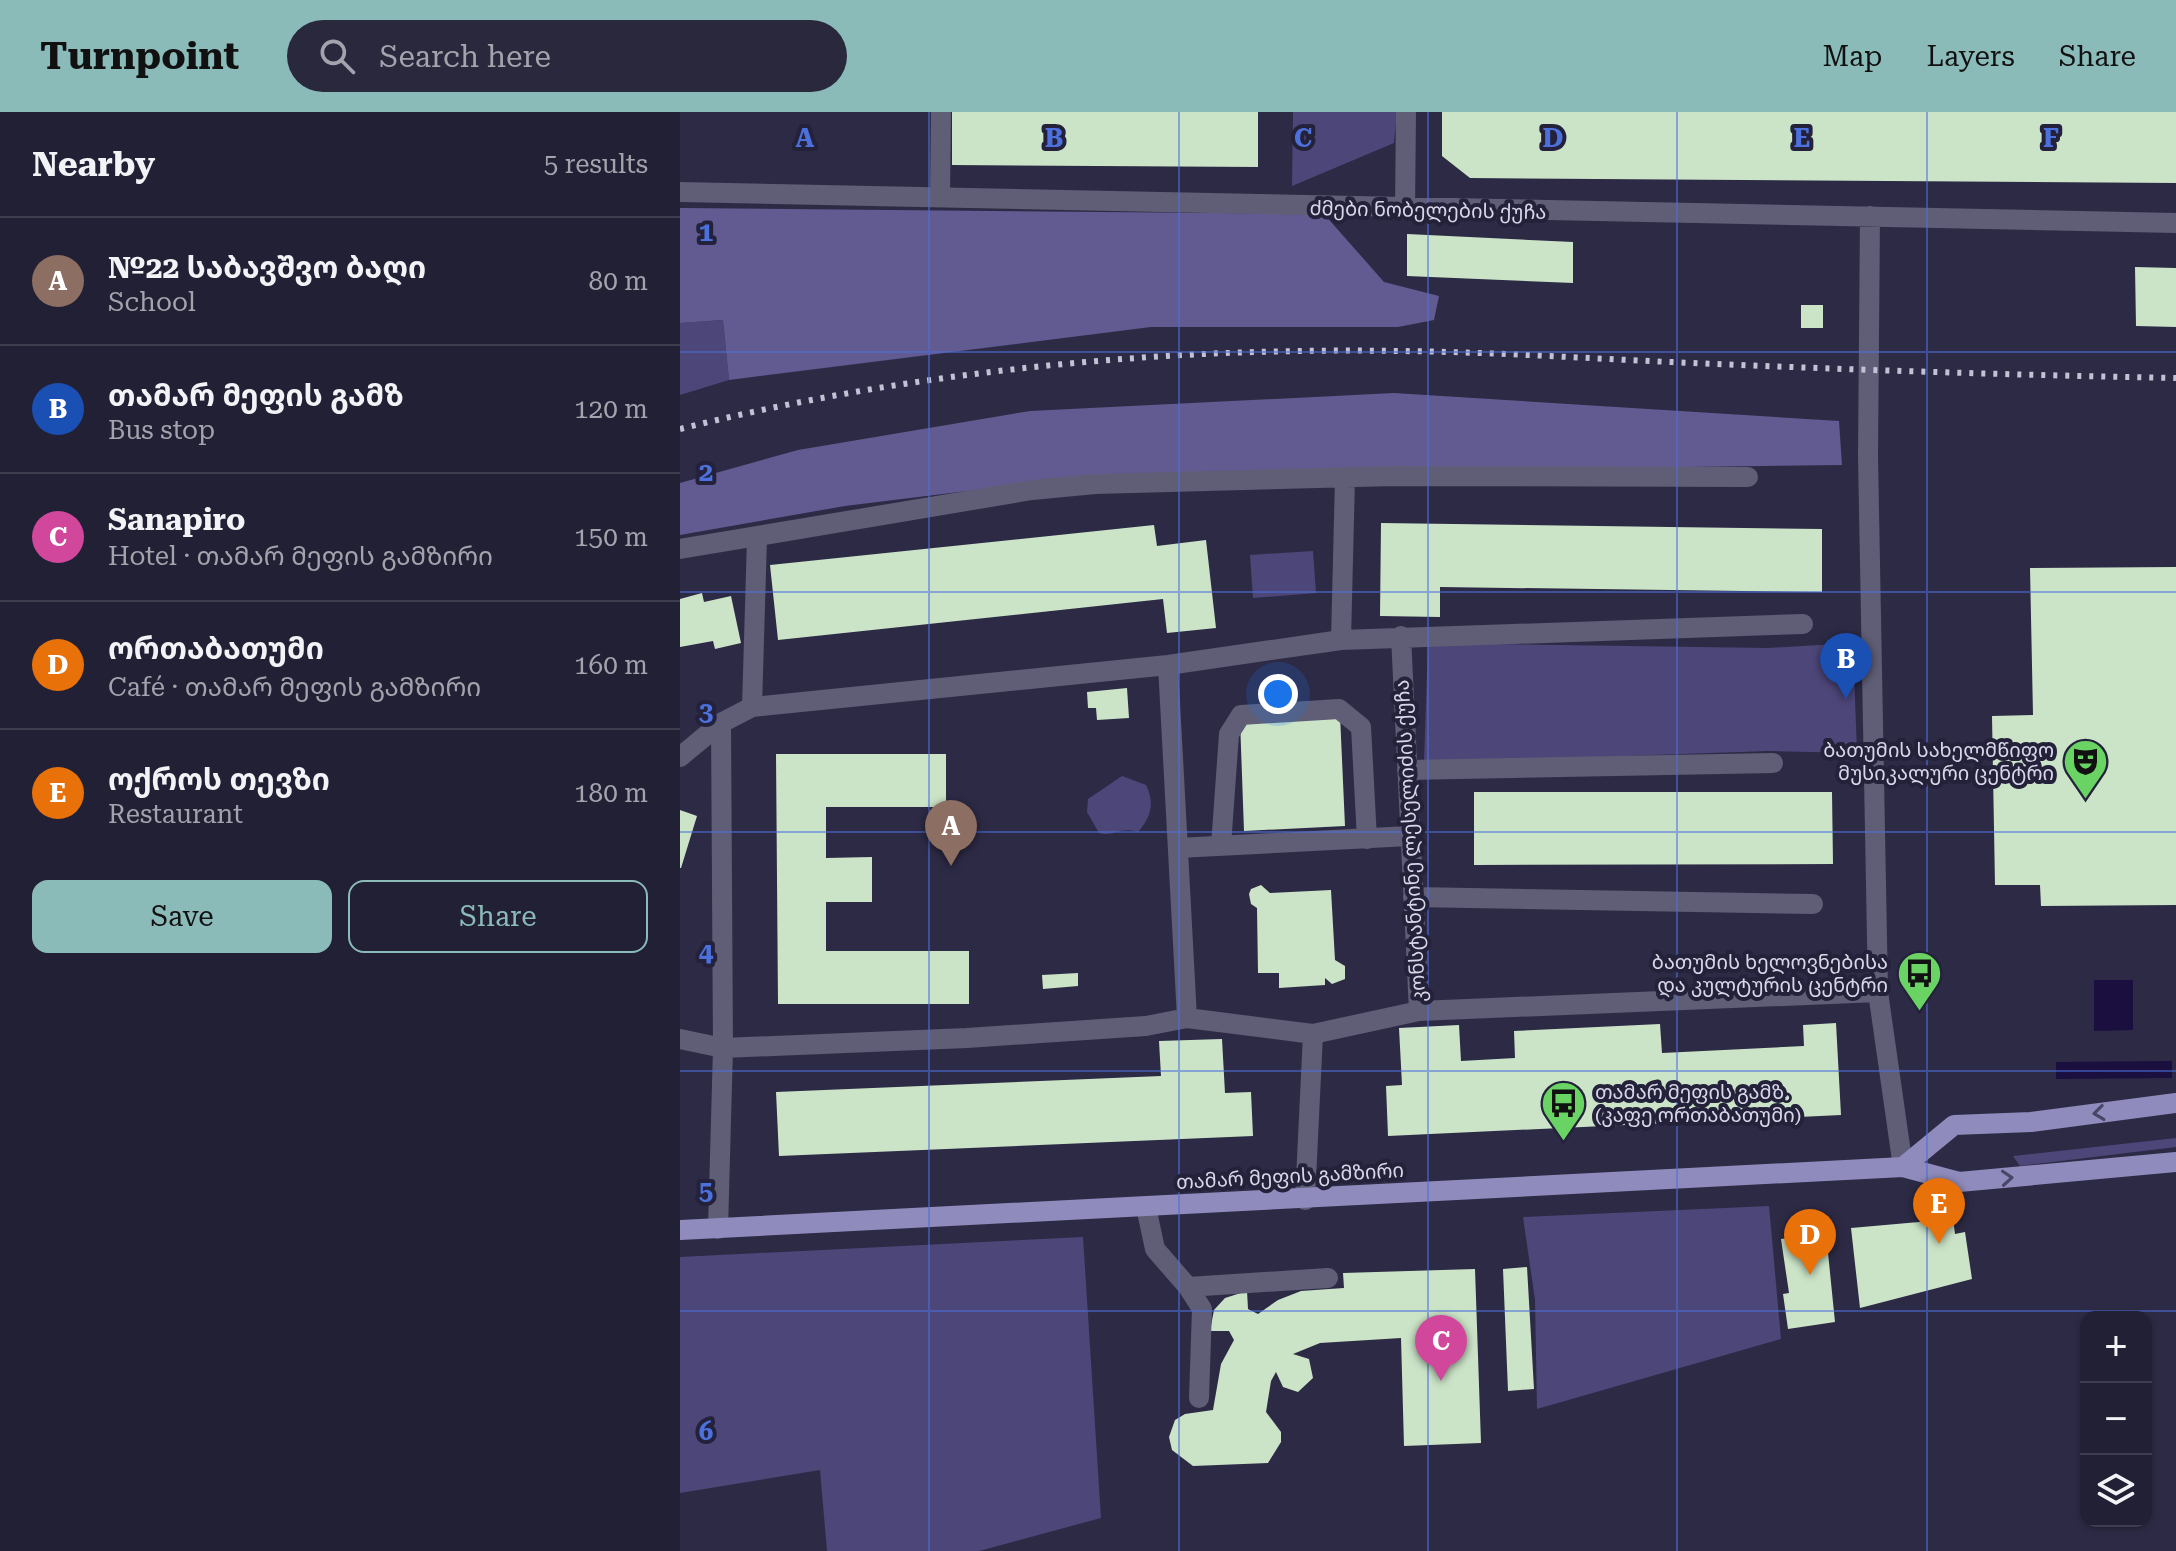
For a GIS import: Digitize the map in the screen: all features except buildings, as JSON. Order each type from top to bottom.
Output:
[{"type":"main road","points":[[1903,1167],[1954,1125],[2031,1122],[2176,1103]]},
{"type":"main road","name":"თამარ მეფის გამზირი","points":[[680,1230],[1903,1167],[1959,1182],[2176,1162]]},
{"type":"street","points":[[940,198],[941,112]]},
{"type":"street","points":[[1405,210],[1406,112]]},
{"type":"street","name":"ძმები ნობელების ქუჩა","points":[[680,192],[1405,210],[2176,223]]},
{"type":"street","points":[[1870,216],[1868,456],[1878,992],[1903,1167]]},
{"type":"street","points":[[680,549],[1048,488],[1095,484],[1345,478],[1748,477]]},
{"type":"street","points":[[1341,640],[1345,478]]},
{"type":"street","points":[[752,707],[757,538]]},
{"type":"street","points":[[680,757],[721,723],[752,707],[1168,665],[1341,640],[1803,624]]},
{"type":"street","name":"კონსტანტინე ლესელიძის ქუჩა","points":[[680,1039],[723,1048],[967,1038],[1146,1026],[1187,1018],[1313,1034],[1419,1011],[1401,636]]},
{"type":"street","points":[[1168,665],[1187,1018]]},
{"type":"street","points":[[1221,846],[1229,734],[1233,723],[1241,715],[1339,709],[1361,727],[1367,839]]},
{"type":"street","points":[[718,1229],[723,1048],[721,723]]},
{"type":"street","points":[[1407,770],[1773,763]]},
{"type":"street","points":[[1178,848],[1409,836]]},
{"type":"street","points":[[1413,897],[1813,904]]},
{"type":"street","points":[[1419,1011],[1878,992]]},
{"type":"street","points":[[1305,1200],[1313,1034]]},
{"type":"street","points":[[1146,1207],[1155,1249],[1188,1287],[1202,1309],[1199,1398]]},
{"type":"street","points":[[1188,1287],[1328,1278]]},
{"type":"shaded area","points":[[1293,112],[1397,112],[1394,143],[1292,186]]},
{"type":"shaded area","points":[[680,208],[1324,214],[1384,282],[1439,296],[1434,320],[1398,327],[1151,327],[729,380],[723,320],[680,323]]},
{"type":"shaded area","points":[[723,320],[729,380],[680,395],[680,323]]},
{"type":"shaded area","points":[[1394,393],[1839,421],[1842,465],[1097,475],[845,506],[680,535],[680,483],[798,450],[1030,411]]},
{"type":"shaded area","points":[[1313,551],[1316,593],[1253,598],[1250,555]]},
{"type":"shaded area","points":[[1428,643],[1768,648],[1853,643],[1857,753],[1768,751],[1424,763]]},
{"type":"shaded area","points":[[1122,776],[1146,785],[1151,804],[1149,815],[1138,832],[1099,833],[1087,812],[1088,799]]},
{"type":"shaded area","points":[[2094,980],[2133,980],[2133,1030],[2094,1031]]},
{"type":"shaded area","points":[[2172,1061],[2172,1078],[2056,1079],[2056,1062]]},
{"type":"shaded area","points":[[2176,1138],[2176,1147],[2020,1166],[2013,1156]]},
{"type":"shaded area","points":[[1769,1206],[1781,1339],[1537,1409],[1535,1300],[1523,1217]]},
{"type":"shaded area","points":[[1083,1237],[1101,1518],[979,1551],[827,1551],[820,1470],[680,1493],[680,1257]]},
{"type":"railway","points":[[680,429],[767,409],[946,378],[1036,367],[1218,353],[1436,352],[1874,370],[2176,378]]},
{"type":"place","name":"თამარ მეფის გამზ","points":[[1846,699]]},
{"type":"place","name":"ბათუმის სახელმწიფო მუსიკალური ცენტრი","points":[[2085,800]]},
{"type":"place","name":"№22 საბავშვო ბაღი","points":[[951,866]]},
{"type":"place","name":"ბათუმის ხელოვნებისა და კულტურის ცენტრი","points":[[1919,1012]]},
{"type":"place","name":"თამარ მეფის გამზ. (კაფე ორთაბათუმი)","points":[[1564,1142]]},
{"type":"place","name":"ოქროს თევზი","points":[[1939,1244]]},
{"type":"place","name":"ორთაბათუმი","points":[[1810,1275]]},
{"type":"place","name":"Sanapiro","points":[[1441,1381]]}]
